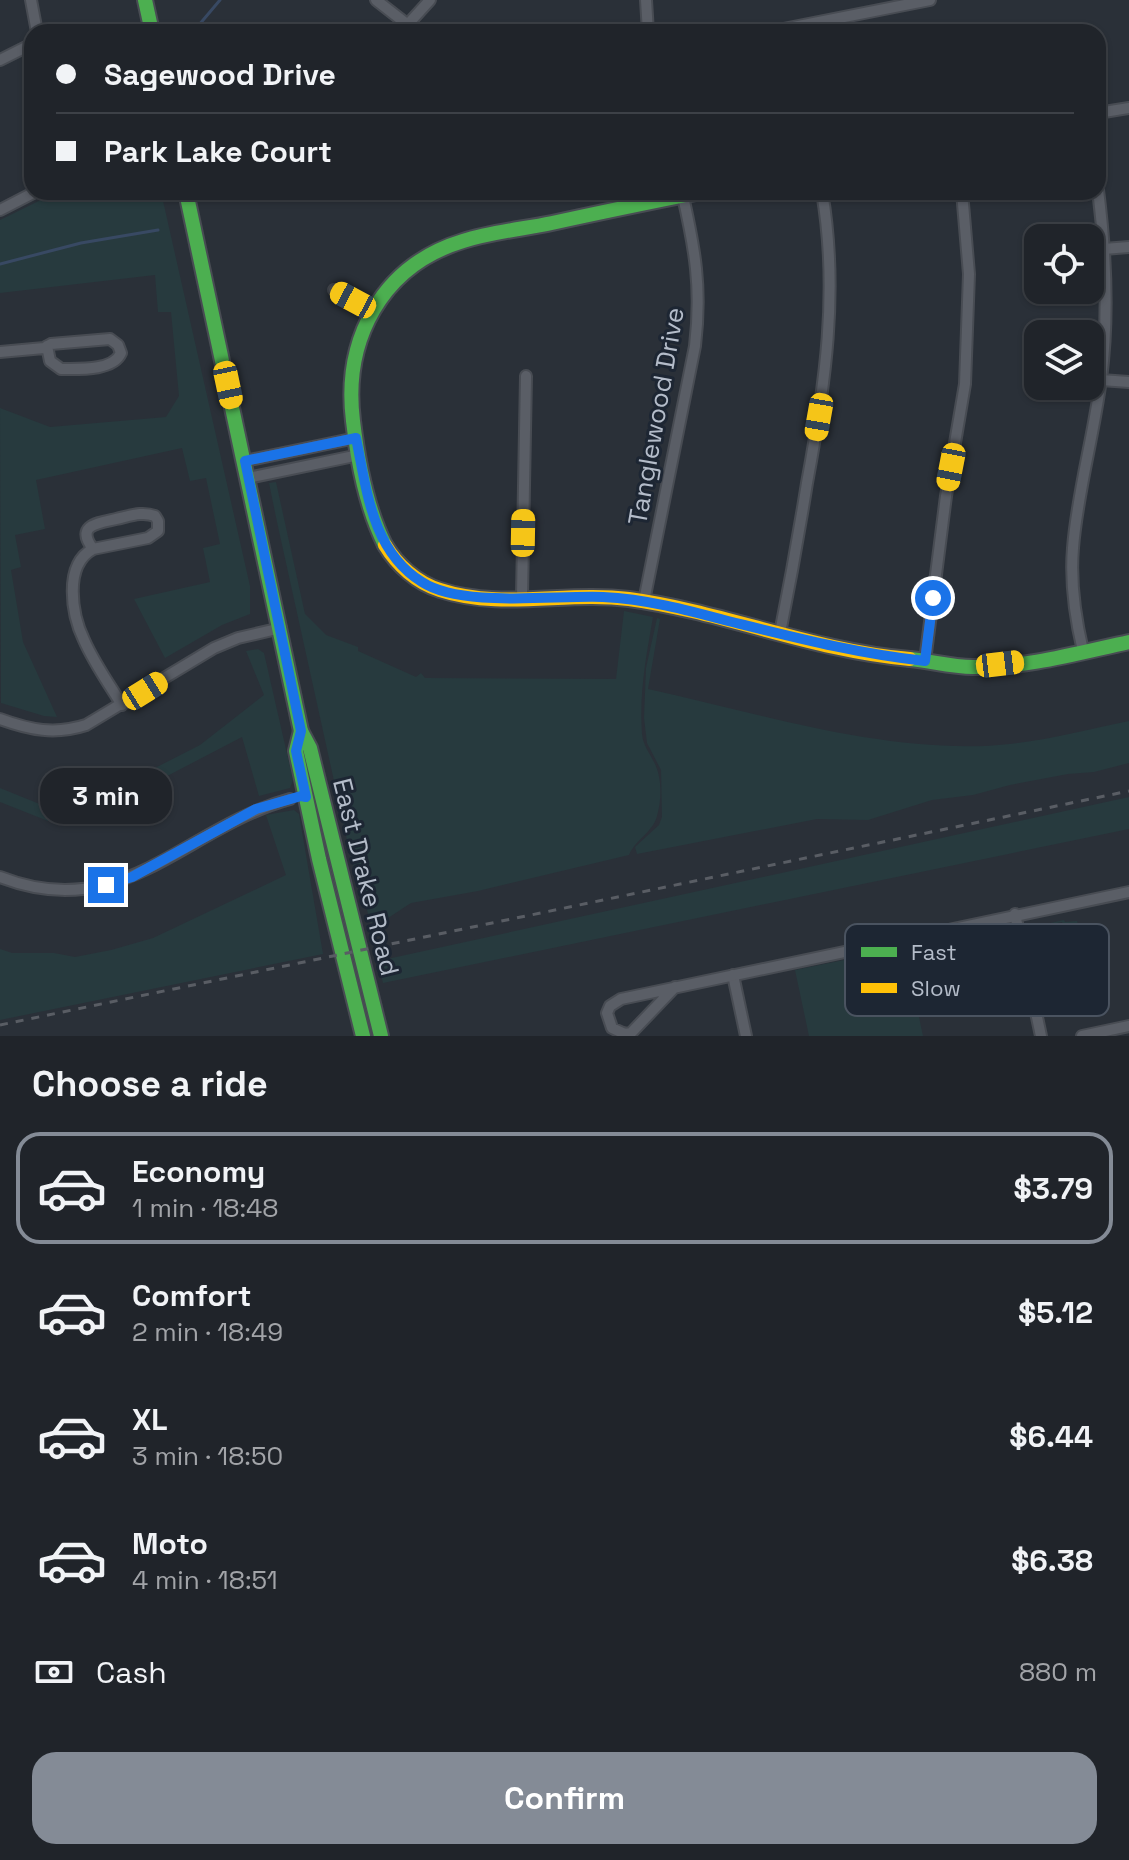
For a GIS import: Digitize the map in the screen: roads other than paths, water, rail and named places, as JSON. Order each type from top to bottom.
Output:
[{"type":"street","points":[[31,0],[36,24]]},
{"type":"street","points":[[145,0],[150,24]]},
{"type":"street","points":[[376,0],[402,24]]},
{"type":"street","points":[[412,24],[430,0]]},
{"type":"street","points":[[646,0],[648,24]]},
{"type":"street","points":[[808,24],[930,0]]},
{"type":"street","points":[[0,60],[24,48]]},
{"type":"street","points":[[1106,112],[1129,108]]},
{"type":"street","points":[[0,210],[24,198]]},
{"type":"street","name":"East Drake Road","points":[[188,200],[301,731],[310,748],[381,1036]]},
{"type":"street","points":[[656,200],[449,246],[412,267],[394,282],[372,310],[362,329],[350,396],[359,455],[380,537],[398,563],[423,583],[440,591],[464,595],[602,597],[644,601],[851,650],[956,667],[1000,664],[1129,642]]},
{"type":"street","name":"Tanglewood Drive","points":[[644,601],[699,313],[696,256],[684,200]]},
{"type":"street","points":[[780,633],[793,573],[828,352],[831,293],[823,200]]},
{"type":"street","points":[[925,661],[946,496],[965,384],[969,274],[963,200]]},
{"type":"street","points":[[1099,200],[1101,224]]},
{"type":"street","points":[[1104,351],[1104,249],[1129,247]]},
{"type":"street","points":[[334,290],[372,310]]},
{"type":"street","points":[[0,352],[47,346],[110,339],[118,345],[121,353],[109,365],[61,369],[50,361],[47,346]]},
{"type":"street","points":[[522,596],[526,376]]},
{"type":"street","points":[[1104,380],[1129,382]]},
{"type":"street","points":[[1083,651],[1075,610],[1072,550],[1098,400]]},
{"type":"street","points":[[245,461],[356,438]]},
{"type":"street","points":[[248,478],[359,455]]},
{"type":"street","points":[[93,549],[86,537],[87,531],[96,523],[143,513],[155,516],[158,521],[154,535],[86,552],[74,572],[73,594],[82,638],[122,705]]},
{"type":"street","points":[[0,719],[24,728],[58,731],[86,725],[214,648],[238,638],[281,628]]},
{"type":"street","name":"East Drake Road","points":[[301,731],[296,751],[363,1031]]},
{"type":"street","points":[[0,877],[38,889],[62,890],[106,885],[143,872],[241,816],[290,799],[306,797],[315,806],[325,848],[338,861]]},
{"type":"street","points":[[969,924],[1129,892]]},
{"type":"street","points":[[1015,914],[1017,924]]},
{"type":"street","points":[[675,987],[631,1033],[625,1034],[612,1028],[607,1013],[615,1002],[675,987],[845,951]]},
{"type":"street","points":[[733,975],[746,1036]]},
{"type":"street","points":[[1037,1016],[1041,1036]]},
{"type":"street","points":[[1082,1036],[1129,1026]]},
{"type":"waterway","points":[[200,24],[220,0]]},
{"type":"waterway","points":[[0,264],[81,243],[158,230]]},
{"type":"railway","points":[[0,1025],[1129,791]]}]
